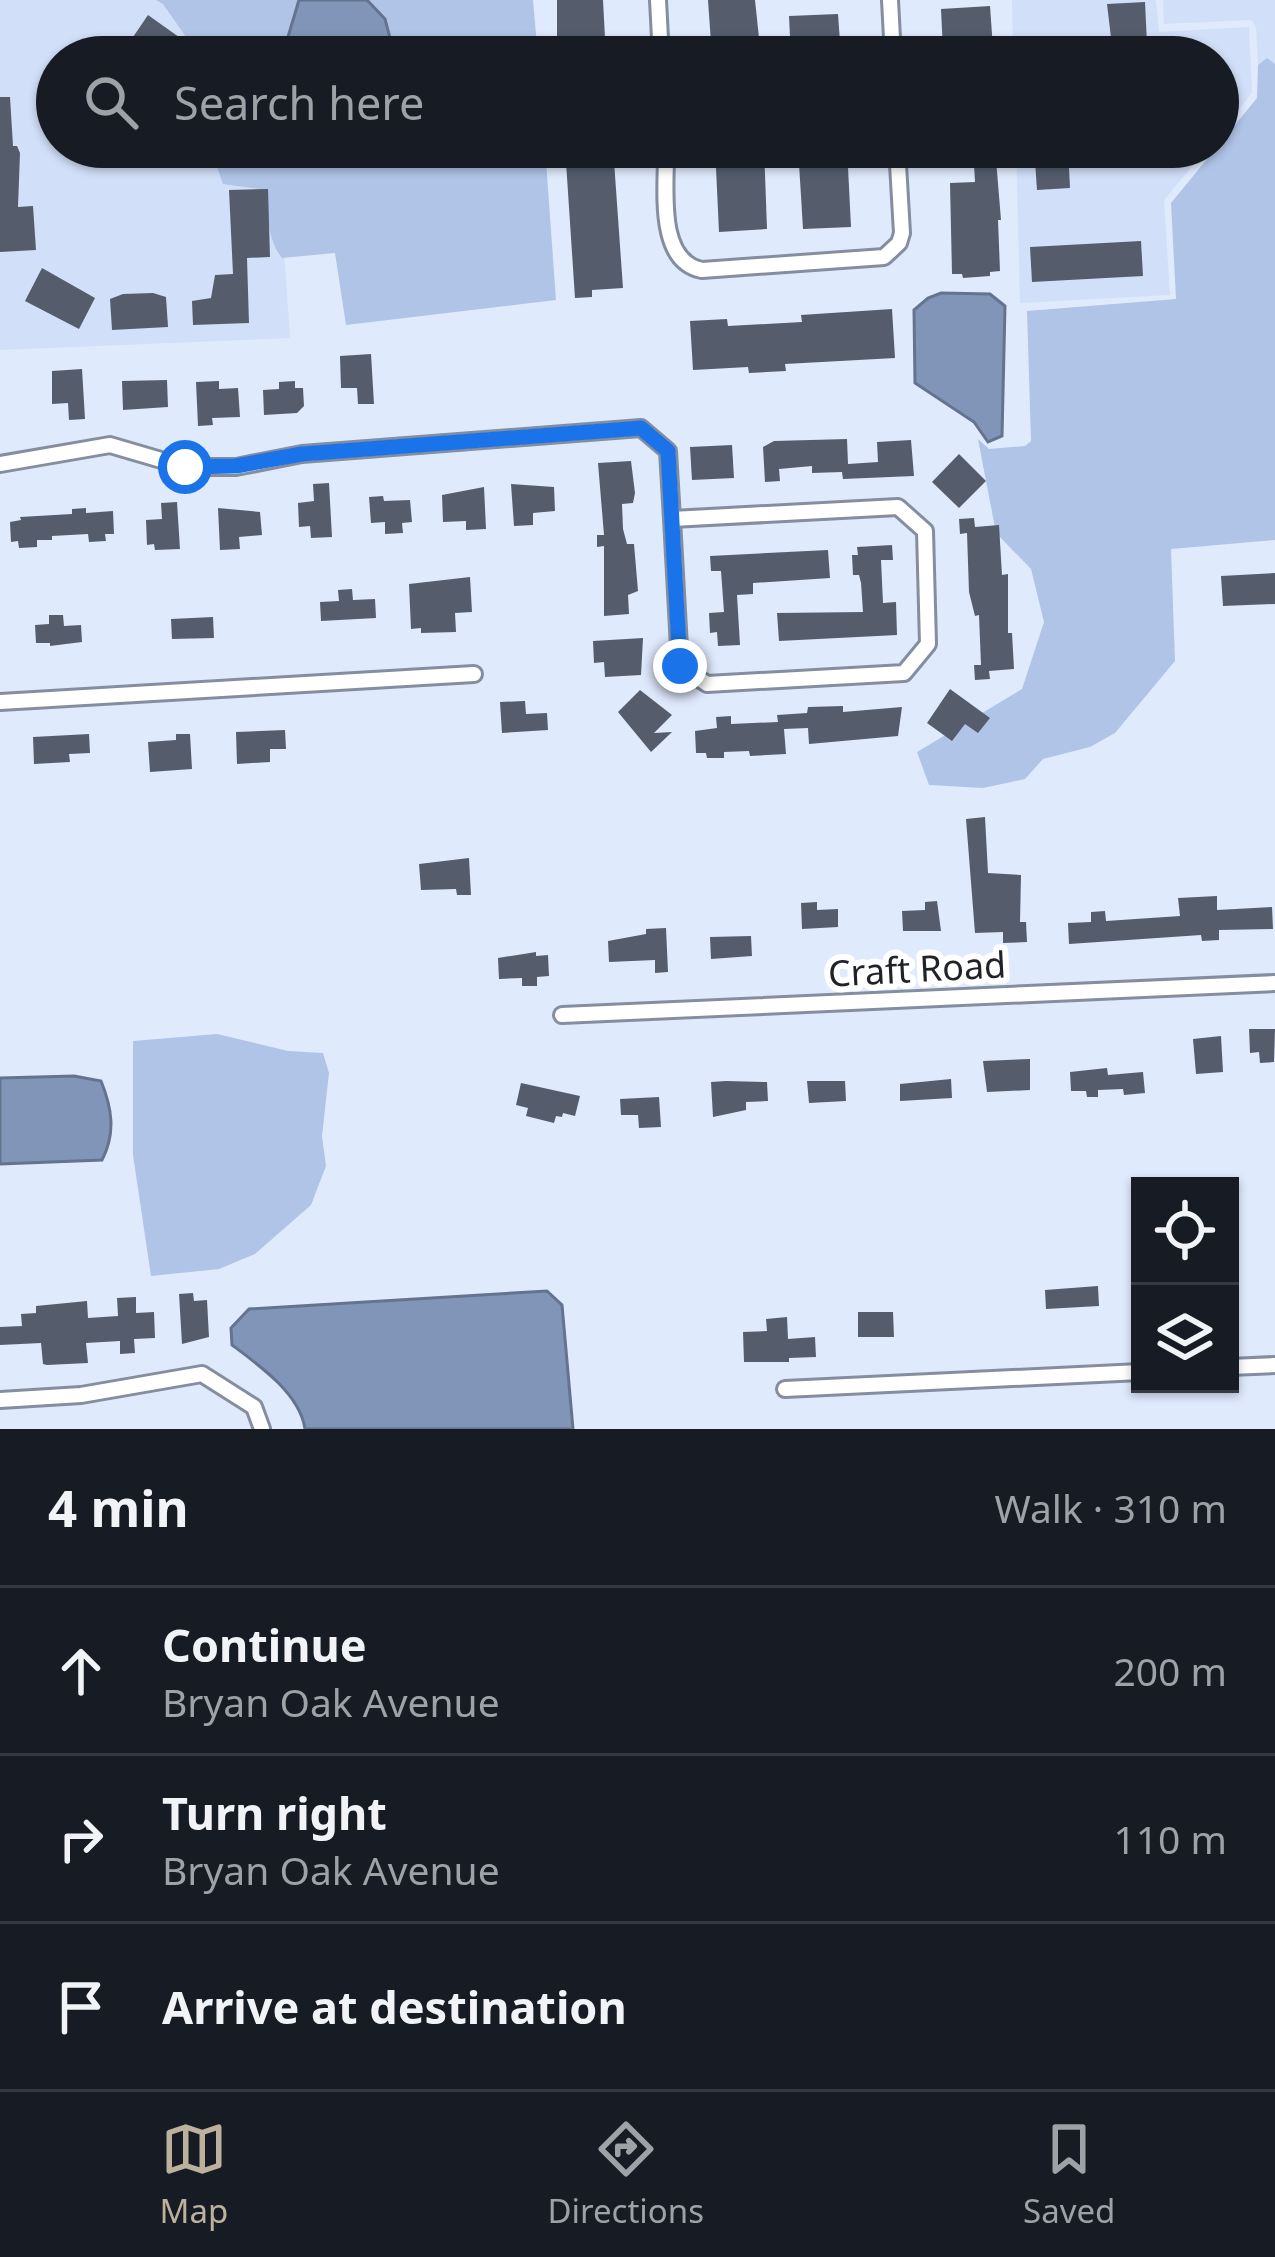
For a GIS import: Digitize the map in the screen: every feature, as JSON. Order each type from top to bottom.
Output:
[{"type":"street","points":[[658,0],[660,36]]},
{"type":"street","points":[[890,0],[892,36]]},
{"type":"street","points":[[666,168],[670,242],[681,262],[702,270],[884,257],[902,233],[898,168]]},
{"type":"street","points":[[0,464],[110,445],[185,467],[236,466],[302,454],[641,428],[668,451],[680,666],[706,684],[904,674],[928,644],[925,531],[898,507],[672,519]]},
{"type":"street","points":[[0,702],[474,674]]},
{"type":"street","name":"Craft Road","points":[[562,1015],[1275,983]]},
{"type":"street","points":[[1239,1367],[1275,1365]]},
{"type":"street","points":[[785,1389],[1131,1372]]},
{"type":"street","points":[[0,1400],[81,1395],[202,1374],[254,1407],[262,1429]]},
{"type":"shaded area","points":[[0,0],[268,0],[271,36],[36,36],[36,168],[278,168],[290,338],[0,350]]},
{"type":"shaded area","points":[[156,0],[299,0],[288,36],[185,36]]},
{"type":"shaded area","points":[[299,0],[367,0],[385,19],[389,36],[288,36]]},
{"type":"shaded area","points":[[367,0],[533,0],[536,36],[389,36],[385,19]]},
{"type":"shaded area","points":[[1012,0],[1156,0],[1159,32],[1249,27],[1252,93],[1239,109],[1239,36],[1013,36]]},
{"type":"shaded area","points":[[1163,0],[1275,0],[1275,64],[1267,59],[1258,65],[1256,27],[1251,20],[1164,24]]},
{"type":"shaded area","points":[[1267,58],[1275,64],[1275,540],[1171,549],[1175,661],[1115,733],[1090,747],[1043,759],[1025,779],[983,788],[929,785],[917,752],[1022,689],[1044,622],[1031,569],[996,533],[978,439],[989,449],[1025,446],[1031,441],[1027,311],[1176,299],[1171,203],[1200,168],[1239,168],[1239,120],[1257,98],[1258,65]]},
{"type":"shaded area","points":[[217,168],[547,168],[556,300],[346,325],[335,253],[282,258],[259,189],[223,184]]},
{"type":"shaded area","points":[[1017,168],[1191,168],[1164,200],[1170,295],[1020,303]]},
{"type":"shaded area","points":[[941,293],[990,294],[1005,306],[1002,436],[988,442],[974,422],[915,383],[914,310]]},
{"type":"shaded area","points":[[217,1034],[288,1051],[323,1053],[329,1073],[322,1136],[326,1166],[311,1205],[255,1254],[219,1269],[151,1276],[133,1155],[133,1041]]},
{"type":"shaded area","points":[[74,1076],[101,1081],[105,1091],[111,1130],[102,1160],[0,1164],[0,1078]]},
{"type":"shaded area","points":[[547,1291],[562,1305],[573,1429],[305,1429],[287,1392],[232,1345],[231,1328],[249,1309]]},
{"type":"building","points":[[557,0],[603,0],[605,36],[557,36]]},
{"type":"building","points":[[708,0],[755,0],[759,36],[711,36]]},
{"type":"building","points":[[1145,2],[1147,36],[1111,36],[1107,4]]},
{"type":"building","points":[[990,6],[992,36],[942,36],[941,9]]},
{"type":"building","points":[[838,14],[840,36],[790,36],[789,16]]},
{"type":"building","points":[[148,15],[178,36],[134,36]]},
{"type":"building","points":[[0,97],[10,97],[13,146],[20,153],[18,207],[33,206],[36,250],[0,252]]},
{"type":"building","points":[[566,168],[614,168],[623,288],[592,290],[592,297],[575,298]]},
{"type":"building","points":[[716,168],[765,168],[767,229],[719,232]]},
{"type":"building","points":[[799,168],[848,168],[851,227],[803,229]]},
{"type":"building","points":[[974,168],[997,168],[1000,271],[963,278],[952,274],[950,183],[975,182]]},
{"type":"building","points":[[1035,168],[1069,168],[1070,188],[1037,190]]},
{"type":"building","points":[[268,189],[270,257],[247,258],[249,323],[193,325],[192,301],[211,298],[215,275],[233,274],[229,190]]},
{"type":"building","points":[[1141,241],[1143,276],[1032,282],[1030,247]]},
{"type":"building","points":[[42,268],[95,298],[79,329],[25,301]]},
{"type":"building","points":[[153,293],[166,297],[168,327],[112,330],[110,299]]},
{"type":"building","points":[[892,309],[895,358],[785,364],[786,371],[693,370],[690,321],[727,319],[728,326],[802,322],[801,315]]},
{"type":"building","points":[[371,354],[374,404],[358,404],[357,388],[341,388],[340,356]]},
{"type":"building","points":[[82,369],[85,419],[69,420],[68,403],[52,404],[52,371]]},
{"type":"building","points":[[167,380],[168,407],[123,410],[122,381]]},
{"type":"building","points":[[219,381],[219,389],[238,388],[240,417],[212,418],[213,425],[198,426],[196,382]]},
{"type":"building","points":[[295,381],[295,388],[303,388],[304,406],[297,413],[264,415],[263,390]]},
{"type":"building","points":[[847,439],[848,464],[878,462],[877,442],[911,440],[914,476],[843,479],[842,472],[812,473],[812,466],[779,469],[780,481],[765,482],[763,447],[774,441]]},
{"type":"building","points":[[732,445],[734,478],[692,480],[690,447]]},
{"type":"building","points":[[959,454],[986,481],[959,508],[932,482]]},
{"type":"building","points":[[631,461],[635,493],[633,503],[622,504],[623,529],[627,544],[634,544],[638,591],[628,595],[629,614],[604,616],[604,546],[597,547],[597,535],[604,535],[598,463]]},
{"type":"building","points":[[329,483],[332,537],[311,538],[310,526],[299,527],[298,503],[314,501],[313,484]]},
{"type":"building","points":[[511,484],[554,487],[555,511],[533,513],[533,525],[514,526]]},
{"type":"building","points":[[484,487],[486,529],[466,530],[466,521],[443,522],[442,495]]},
{"type":"building","points":[[383,496],[384,501],[410,500],[412,522],[402,523],[403,533],[385,534],[385,522],[371,523],[369,497]]},
{"type":"building","points":[[177,502],[180,549],[155,550],[154,544],[147,545],[146,520],[162,519],[161,503]]},
{"type":"building","points":[[86,508],[86,513],[113,511],[114,534],[105,534],[106,541],[89,542],[88,534],[52,536],[52,540],[37,540],[37,547],[19,548],[18,541],[11,542],[10,522],[20,517],[72,514],[72,509]]},
{"type":"building","points":[[218,508],[260,512],[262,535],[239,537],[240,549],[220,550]]},
{"type":"building","points":[[974,518],[975,527],[999,525],[1002,575],[1008,574],[1008,633],[1012,633],[1014,669],[989,671],[990,679],[975,680],[974,665],[981,665],[979,615],[975,616],[969,592],[967,533],[960,534],[959,519]]},
{"type":"building","points":[[892,545],[893,560],[881,560],[883,603],[896,602],[897,635],[779,641],[777,613],[863,612],[852,555],[858,555],[857,547]]},
{"type":"building","points":[[828,550],[830,578],[753,583],[753,594],[737,595],[740,645],[718,646],[717,632],[710,633],[709,613],[724,612],[721,571],[711,571],[710,556]]},
{"type":"building","points":[[1275,573],[1275,604],[1223,606],[1221,576]]},
{"type":"building","points":[[470,577],[472,612],[455,613],[456,632],[411,629],[409,584]]},
{"type":"building","points":[[352,589],[353,600],[375,599],[376,618],[321,621],[320,602],[339,601],[338,590]]},
{"type":"building","points":[[49,615],[63,615],[64,626],[81,625],[82,642],[36,643],[35,625],[49,624]]},
{"type":"building","points":[[213,617],[214,638],[172,639],[171,619]]},
{"type":"building","points":[[643,638],[641,675],[605,677],[604,662],[594,663],[593,641]]},
{"type":"building","points":[[950,689],[990,718],[978,733],[965,724],[952,741],[927,723]]},
{"type":"building","points":[[640,690],[672,715],[654,733],[672,732],[651,752],[618,712]]},
{"type":"building","points":[[525,701],[526,714],[547,713],[548,730],[502,733],[500,702]]},
{"type":"building","points":[[843,706],[843,712],[902,707],[898,736],[809,744],[808,728],[784,729],[786,754],[724,752],[724,758],[707,758],[706,753],[696,753],[695,731],[717,728],[716,717],[731,716],[731,724],[778,722],[777,715],[807,713],[808,707]]},
{"type":"building","points":[[285,730],[286,749],[270,749],[270,762],[237,764],[236,732]]},
{"type":"building","points":[[89,734],[90,753],[69,754],[70,762],[34,764],[33,737]]},
{"type":"building","points":[[176,734],[190,734],[192,769],[150,772],[148,742],[176,740]]},
{"type":"building","points":[[985,817],[988,873],[1021,875],[1020,922],[1026,922],[1027,942],[1003,943],[1003,932],[975,933],[966,819]]},
{"type":"building","points":[[469,858],[471,895],[457,895],[456,889],[421,890],[419,864]]},
{"type":"building","points":[[1217,896],[1217,910],[1272,907],[1273,929],[1219,930],[1219,940],[1202,941],[1201,935],[1069,944],[1068,923],[1091,922],[1091,912],[1105,911],[1106,921],[1180,916],[1178,898]]},
{"type":"building","points":[[937,901],[941,931],[903,931],[902,911],[925,910],[925,902]]},
{"type":"building","points":[[817,902],[817,910],[838,909],[838,927],[802,929],[801,903]]},
{"type":"building","points":[[666,928],[668,972],[655,973],[655,960],[609,962],[608,941]]},
{"type":"building","points":[[751,936],[752,956],[711,959],[710,937]]},
{"type":"building","points":[[536,952],[536,956],[548,955],[549,976],[537,977],[537,986],[522,986],[522,978],[499,979],[498,958]]},
{"type":"building","points":[[1249,1029],[1275,1029],[1274,1062],[1260,1063],[1259,1052],[1250,1053]]},
{"type":"building","points":[[1221,1036],[1223,1072],[1196,1074],[1193,1039]]},
{"type":"building","points":[[1030,1059],[1030,1090],[987,1092],[983,1061]]},
{"type":"building","points":[[1107,1068],[1108,1075],[1143,1072],[1145,1093],[1098,1090],[1098,1097],[1087,1097],[1086,1091],[1071,1091],[1070,1072]]},
{"type":"building","points":[[951,1079],[952,1098],[900,1101],[900,1084]]},
{"type":"building","points":[[807,1081],[845,1081],[846,1101],[809,1103]]},
{"type":"building","points":[[711,1082],[767,1082],[768,1101],[746,1102],[746,1110],[713,1117]]},
{"type":"building","points":[[521,1083],[580,1096],[575,1116],[563,1113],[554,1123],[526,1116],[528,1108],[516,1105]]},
{"type":"building","points":[[659,1097],[661,1127],[639,1128],[638,1115],[621,1115],[620,1099]]},
{"type":"building","points":[[1098,1286],[1099,1306],[1046,1309],[1045,1290]]},
{"type":"building","points":[[193,1293],[194,1301],[207,1300],[209,1337],[182,1344],[179,1294]]},
{"type":"building","points":[[136,1297],[136,1313],[154,1312],[155,1338],[134,1339],[135,1353],[120,1354],[120,1341],[86,1343],[88,1363],[47,1365],[41,1343],[0,1345],[0,1327],[22,1326],[21,1314],[36,1313],[36,1306],[87,1301],[88,1318],[118,1316],[117,1298]]},
{"type":"building","points":[[858,1312],[893,1312],[894,1337],[858,1337]]},
{"type":"building","points":[[787,1317],[788,1339],[815,1337],[816,1357],[744,1362],[743,1332],[767,1331],[766,1319]]},
{"type":"route","points":[[185,467],[641,428],[668,451],[680,666]]}]
